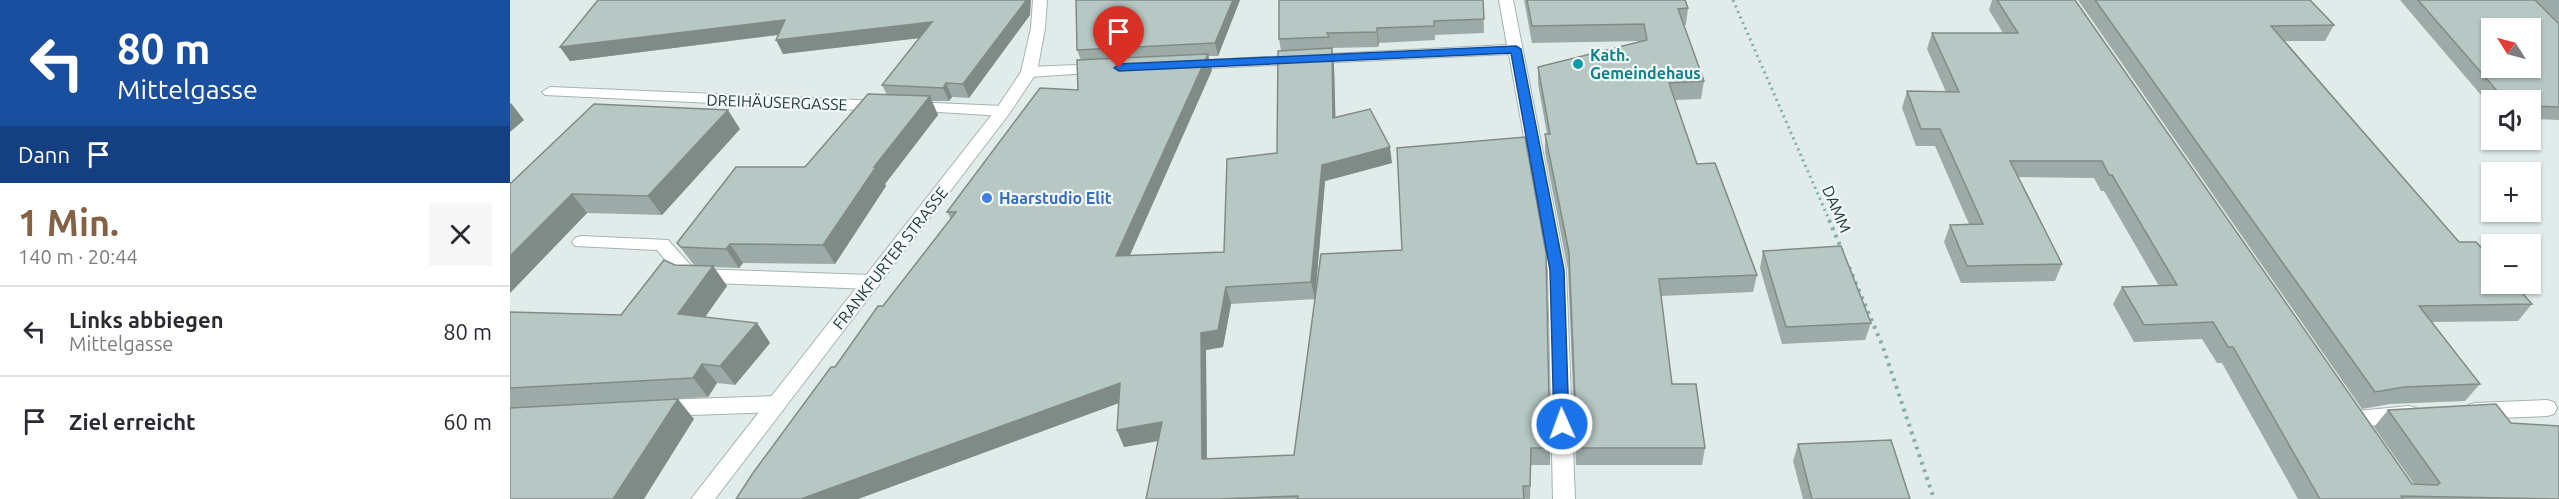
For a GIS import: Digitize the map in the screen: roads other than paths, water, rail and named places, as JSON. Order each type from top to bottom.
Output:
[{"type":"street","name":"FRANKFURTER STRASSE","points":[[702,499],[1003,111],[1029,72],[1038,28],[1040,0]]},
{"type":"street","points":[[1506,0],[1557,270],[1564,499]]},
{"type":"street","points":[[1168,66],[1516,49]]},
{"type":"street","points":[[1029,72],[1110,68]]},
{"type":"street","name":"DREIHÄUSERGASSE","points":[[550,92],[1003,111]]},
{"type":"street","points":[[581,242],[662,244],[689,274],[871,282]]},
{"type":"street","points":[[2343,400],[2369,437]]},
{"type":"street","points":[[636,410],[776,404]]},
{"type":"street","points":[[2457,412],[2547,408]]},
{"type":"street","points":[[2357,419],[2424,413]]},
{"type":"place","name":"Kath. Gemeindehaus","points":[[1578,64]]},
{"type":"place","name":"Haarstudio Elit","points":[[987,198]]}]
